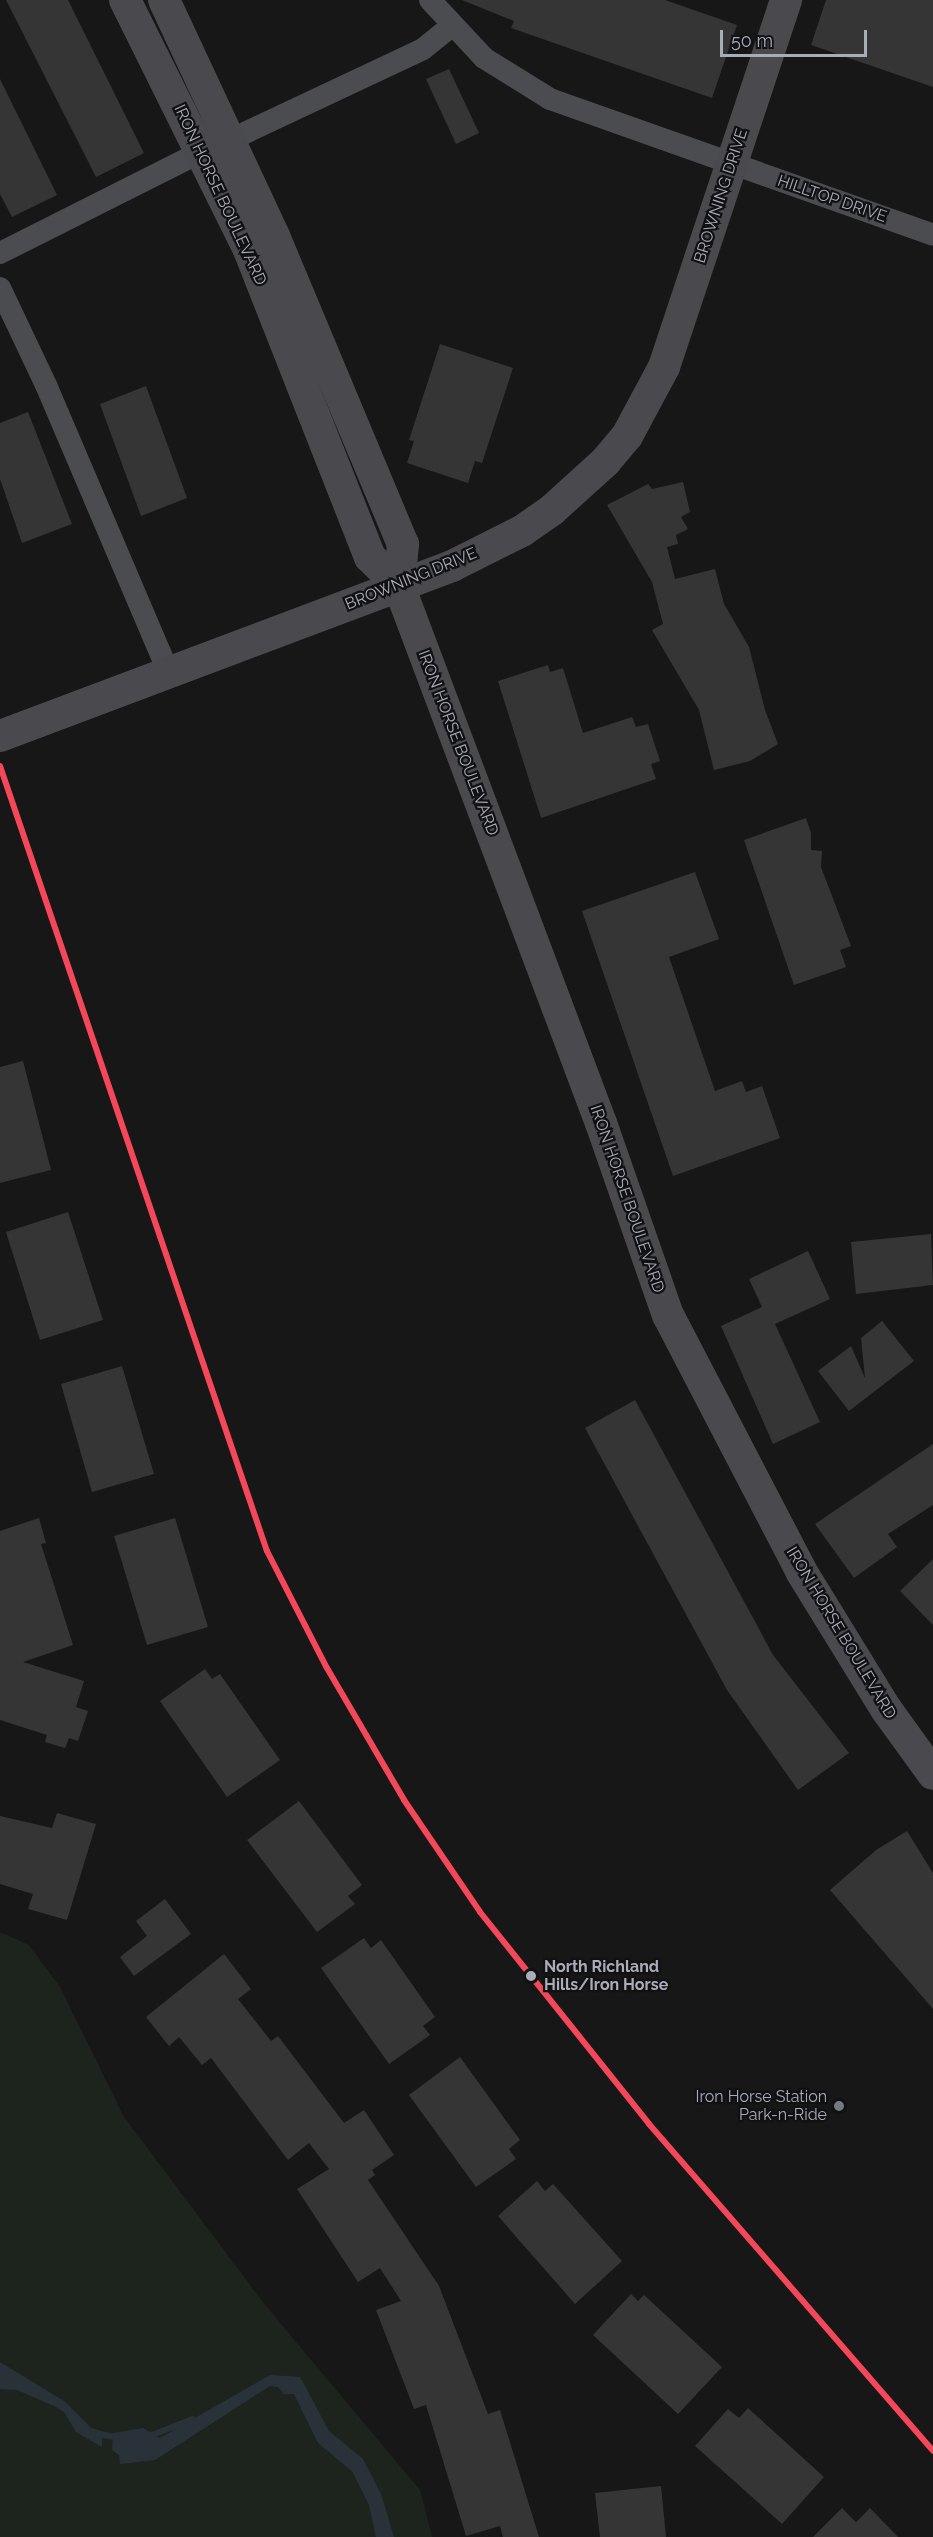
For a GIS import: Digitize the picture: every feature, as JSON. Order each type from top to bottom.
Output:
[{"type":"street","name":"IRON HORSE BOULEVARD","points":[[125,0],[249,250],[370,557],[399,586],[601,1123],[668,1315],[801,1571],[885,1709],[929,1759]]},
{"type":"street","name":"IRON HORSE BOULEVARD","points":[[164,0],[274,236],[403,544],[399,586]]},
{"type":"street","name":"HILLTOP DRIVE","points":[[430,0],[451,26],[505,74],[550,99],[933,235]]},
{"type":"street","name":"BROWNING DRIVE","points":[[0,736],[452,566],[522,531],[552,510],[627,436],[664,367],[786,0]]},
{"type":"street","points":[[0,253],[201,153],[423,49],[451,26]]},
{"type":"street","points":[[0,288],[46,385],[168,671]]},
{"type":"shaded area","points":[[0,1932],[29,1945],[60,1987],[124,2117],[265,2305],[420,2490],[432,2537],[0,2537]]},
{"type":"shaded area","points":[[0,2362],[64,2401],[91,2428],[102,2431],[102,2447],[76,2432],[64,2412],[54,2406],[17,2390],[0,2389]]},
{"type":"shaded area","points":[[270,2375],[300,2377],[329,2431],[363,2459],[381,2494],[394,2537],[376,2537],[369,2505],[352,2471],[318,2443],[294,2394],[284,2394],[278,2387],[270,2386],[155,2460],[120,2464],[119,2455],[112,2450],[113,2433],[143,2428],[160,2438]]},
{"type":"building","points":[[6,0],[68,0],[144,153],[96,177]]},
{"type":"building","points":[[462,0],[665,0],[737,25],[712,98],[511,28],[514,21]]},
{"type":"building","points":[[826,0],[933,0],[933,87],[811,45]]},
{"type":"building","points":[[449,69],[479,133],[456,144],[426,79]]},
{"type":"building","points":[[0,79],[57,195],[12,217],[0,194]]},
{"type":"building","points":[[440,344],[513,368],[482,463],[475,461],[468,483],[407,463],[414,441],[409,440]]},
{"type":"building","points":[[146,386],[187,498],[141,516],[100,404]]},
{"type":"building","points":[[28,412],[72,524],[22,543],[0,479],[0,423]]},
{"type":"building","points":[[683,482],[690,512],[681,517],[688,529],[676,535],[678,544],[667,547],[675,579],[715,569],[724,604],[749,647],[765,710],[778,744],[750,761],[714,770],[699,710],[652,630],[663,624],[652,582],[607,505],[648,484],[652,489]]},
{"type":"building","points":[[548,665],[550,672],[563,668],[583,733],[632,717],[636,727],[648,724],[660,761],[651,764],[656,779],[541,818],[498,681]]},
{"type":"building","points":[[806,818],[811,833],[811,850],[822,851],[821,867],[851,946],[840,950],[846,967],[794,985],[744,840]]},
{"type":"building","points":[[695,872],[719,939],[669,957],[715,1091],[742,1081],[746,1092],[762,1086],[780,1138],[673,1176],[582,911]]},
{"type":"building","points":[[23,1061],[51,1170],[0,1183],[0,1067]]},
{"type":"building","points":[[68,1212],[103,1320],[40,1340],[6,1232]]},
{"type":"building","points":[[931,1234],[933,1285],[856,1294],[851,1242]]},
{"type":"building","points":[[808,1251],[830,1299],[775,1324],[820,1422],[773,1444],[721,1326],[762,1307],[749,1279]]},
{"type":"building","points":[[882,1321],[914,1361],[849,1411],[818,1371],[851,1346],[865,1378],[861,1338]]},
{"type":"building","points":[[122,1366],[154,1474],[92,1492],[61,1384]]},
{"type":"building","points":[[635,1400],[773,1655],[849,1753],[798,1790],[727,1690],[585,1428]]},
{"type":"building","points":[[933,1444],[933,1505],[888,1534],[897,1547],[854,1578],[815,1524]]},
{"type":"building","points":[[39,1518],[46,1543],[41,1544],[73,1645],[23,1662],[84,1681],[76,1707],[88,1711],[78,1741],[69,1738],[65,1748],[45,1742],[47,1735],[0,1720],[0,1531]]},
{"type":"building","points":[[175,1518],[208,1627],[147,1645],[114,1536]]},
{"type":"building","points":[[933,1559],[933,1625],[900,1591]]},
{"type":"building","points":[[205,1669],[212,1679],[220,1674],[280,1760],[227,1797],[160,1701]]},
{"type":"building","points":[[299,1801],[362,1885],[348,1896],[355,1904],[317,1932],[247,1840]]},
{"type":"building","points":[[57,1813],[96,1824],[67,1920],[28,1909],[33,1894],[0,1884],[0,1816],[52,1828]]},
{"type":"building","points":[[907,1831],[933,1873],[933,2009],[830,1890],[876,1850]]},
{"type":"building","points":[[165,1899],[191,1934],[134,1976],[120,1957],[147,1936],[136,1921]]},
{"type":"building","points":[[364,1938],[371,1948],[381,1940],[435,2017],[423,2026],[430,2035],[389,2064],[321,1968]]},
{"type":"building","points":[[224,1954],[251,1989],[238,1999],[271,2041],[278,2036],[344,2123],[364,2110],[394,2155],[372,2170],[375,2175],[368,2180],[439,2286],[488,2414],[500,2410],[539,2537],[503,2537],[500,2526],[466,2536],[426,2405],[414,2409],[376,2310],[401,2301],[380,2268],[358,2282],[297,2189],[329,2169],[309,2143],[288,2160],[211,2058],[202,2065],[179,2037],[169,2046],[146,2017]]},
{"type":"building","points":[[460,2057],[520,2140],[509,2149],[516,2159],[476,2187],[409,2095]]},
{"type":"building","points":[[537,2181],[545,2191],[553,2184],[622,2261],[575,2304],[498,2216]]},
{"type":"building","points":[[631,2294],[638,2301],[644,2295],[722,2367],[678,2414],[593,2335]]},
{"type":"building","points":[[748,2408],[824,2477],[782,2524],[695,2446],[728,2409],[739,2418]]},
{"type":"building","points":[[661,2486],[666,2537],[600,2537],[595,2493]]},
{"type":"building","points":[[842,2508],[856,2522],[870,2508],[898,2537],[813,2537]]},
{"type":"waterway","points":[[147,2437],[193,2419]]},
{"type":"waterway","points":[[94,2433],[119,2438]]},
{"type":"transit line","points":[[0,766],[267,1551],[327,1668],[404,1800],[480,1912],[649,2124],[933,2451]]},
{"type":"place","name":"North Richland Hills/Iron Horse","points":[[531,1976]]},
{"type":"place","name":"Iron Horse Station Park-n-Ride","points":[[839,2106]]}]
